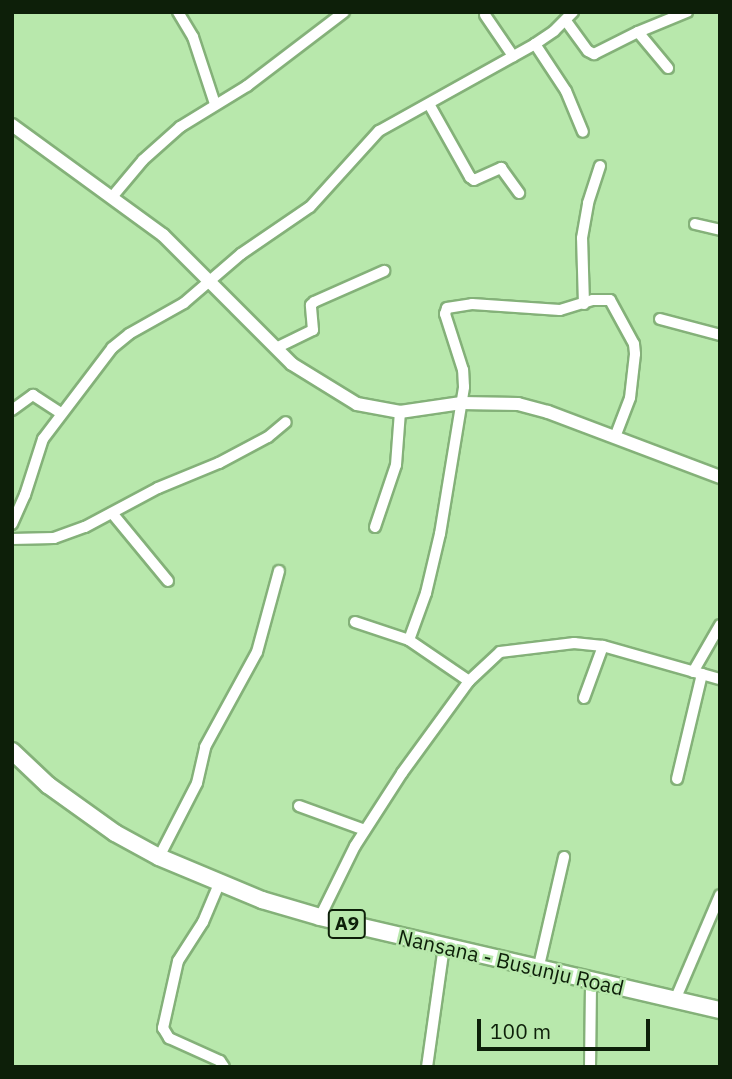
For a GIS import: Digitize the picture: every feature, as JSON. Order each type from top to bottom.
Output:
[{"type":"main road","name":"Nansana - Busunju Road","points":[[12,751],[19,763],[115,834],[219,884],[320,917],[538,970],[720,1010]]},
{"type":"street","points":[[178,12],[193,37],[215,104]]},
{"type":"street","points":[[112,197],[158,145],[215,104],[254,81],[328,17],[344,12]]},
{"type":"street","points":[[12,524],[25,495],[43,439],[111,348],[129,334],[184,303],[209,281],[326,194],[379,131],[535,44],[570,17],[594,54],[687,12]]},
{"type":"street","points":[[485,15],[513,56]]},
{"type":"street","points":[[638,32],[668,68]]},
{"type":"street","points":[[535,44],[566,91],[583,132]]},
{"type":"street","points":[[429,104],[470,177],[474,180],[501,169],[519,193]]},
{"type":"street","points":[[12,125],[163,234],[276,348],[308,376],[357,404],[400,412],[461,403],[517,404],[720,477]]},
{"type":"street","points":[[584,304],[582,238],[588,203],[600,166]]},
{"type":"street","points":[[695,224],[720,230]]},
{"type":"street","points":[[276,348],[313,330],[311,305],[314,302],[384,271]]},
{"type":"street","points":[[409,640],[422,607],[437,546],[461,403],[463,370],[445,314],[447,308],[472,303],[560,310],[603,299],[610,300],[634,344],[635,370],[630,398],[614,437]]},
{"type":"street","points":[[660,319],[720,335]]},
{"type":"street","points":[[12,410],[33,395],[61,413]]},
{"type":"street","points":[[375,527],[396,465],[400,412]]},
{"type":"street","points":[[12,539],[54,538],[85,527],[158,488],[219,463],[268,437],[286,422]]},
{"type":"street","points":[[112,513],[168,581]]},
{"type":"street","points":[[159,857],[197,783],[205,747],[257,652],[279,571]]},
{"type":"street","points":[[355,622],[409,640],[469,681]]},
{"type":"street","points":[[677,779],[697,673],[720,625]]},
{"type":"street","points":[[320,917],[338,876],[365,830],[469,681],[500,652],[514,648],[574,643],[603,646],[720,678]]},
{"type":"street","points":[[584,698],[603,646]]},
{"type":"street","points":[[299,806],[365,830]]},
{"type":"street","points":[[538,970],[564,857]]},
{"type":"street","points":[[219,884],[199,930],[178,961],[163,1028],[169,1038],[220,1060],[224,1067]]},
{"type":"street","points":[[675,1000],[720,895]]},
{"type":"street","points":[[428,1067],[444,946]]},
{"type":"street","points":[[590,1067],[591,980]]}]
